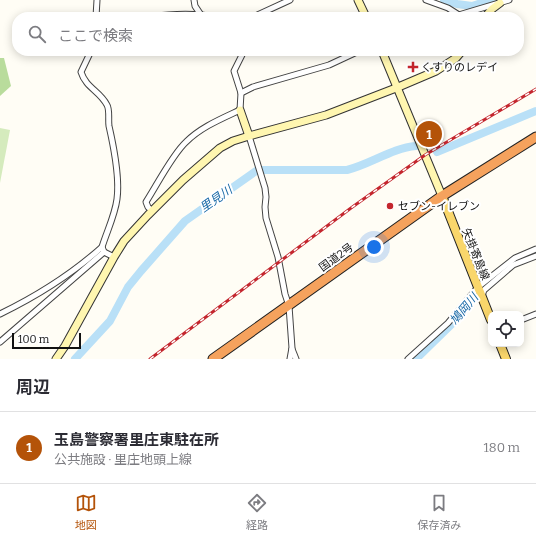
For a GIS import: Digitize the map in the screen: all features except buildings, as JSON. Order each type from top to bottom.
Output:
[{"type":"highway","name":"国道2号","points":[[213,359],[442,196],[536,137]]},
{"type":"main road","name":"矢掛寄島線","points":[[442,196],[488,312]]},
{"type":"main road","points":[[501,347],[506,359]]},
{"type":"street","points":[[96,12],[97,0]]},
{"type":"street","points":[[194,0],[195,6],[199,12]]},
{"type":"street","points":[[264,12],[290,0]]},
{"type":"street","points":[[426,0],[448,8],[454,12]]},
{"type":"street","points":[[468,12],[509,0]]},
{"type":"street","points":[[360,1],[364,12]]},
{"type":"street","points":[[489,12],[500,2]]},
{"type":"street","points":[[0,342],[103,249],[117,199],[117,181],[113,146],[108,121],[108,106],[99,94],[83,79],[81,72],[88,56]]},
{"type":"street","points":[[242,56],[234,71],[241,93],[240,110],[265,188],[266,218],[289,306],[292,348],[290,359]]},
{"type":"street","points":[[241,93],[253,87],[329,65],[348,56]]},
{"type":"street","points":[[384,56],[442,196]]},
{"type":"street","points":[[56,359],[65,346],[124,241],[183,180],[220,148],[233,141],[249,136],[326,115],[396,88],[436,70],[458,56]]},
{"type":"street","points":[[152,211],[146,202],[185,143],[194,135],[209,126],[240,110]]},
{"type":"street","points":[[103,249],[114,257]]},
{"type":"street","points":[[0,314],[48,288],[103,249]]},
{"type":"street","points":[[408,359],[448,323],[515,258],[536,249]]},
{"type":"street","points":[[480,292],[513,265],[536,256]]},
{"type":"street","points":[[524,319],[536,314]]},
{"type":"street","points":[[292,348],[296,359]]},
{"type":"green space","points":[[0,58],[4,58],[11,86],[0,96]]},
{"type":"green space","points":[[0,128],[10,130],[0,183]]},
{"type":"waterway","name":"里見川","points":[[444,0],[472,6],[491,0]]},
{"type":"waterway","name":"里見川","points":[[437,152],[536,111]]},
{"type":"waterway","name":"里見川","points":[[75,359],[110,321],[128,287],[185,221],[256,171],[347,170],[398,150],[416,146]]},
{"type":"waterway","name":"鳩岡川","points":[[510,265],[536,252]]},
{"type":"waterway","name":"鳩岡川","points":[[416,359],[454,322],[475,293],[498,275]]},
{"type":"railway","points":[[150,359],[351,208],[425,155],[536,89]]},
{"type":"place","name":"くすりのレデイ","points":[[413,67]]},
{"type":"place","name":"玉島警察署里庄東駐在所","points":[[429,134]]},
{"type":"place","name":"セブン-イレブン","points":[[390,206]]}]
